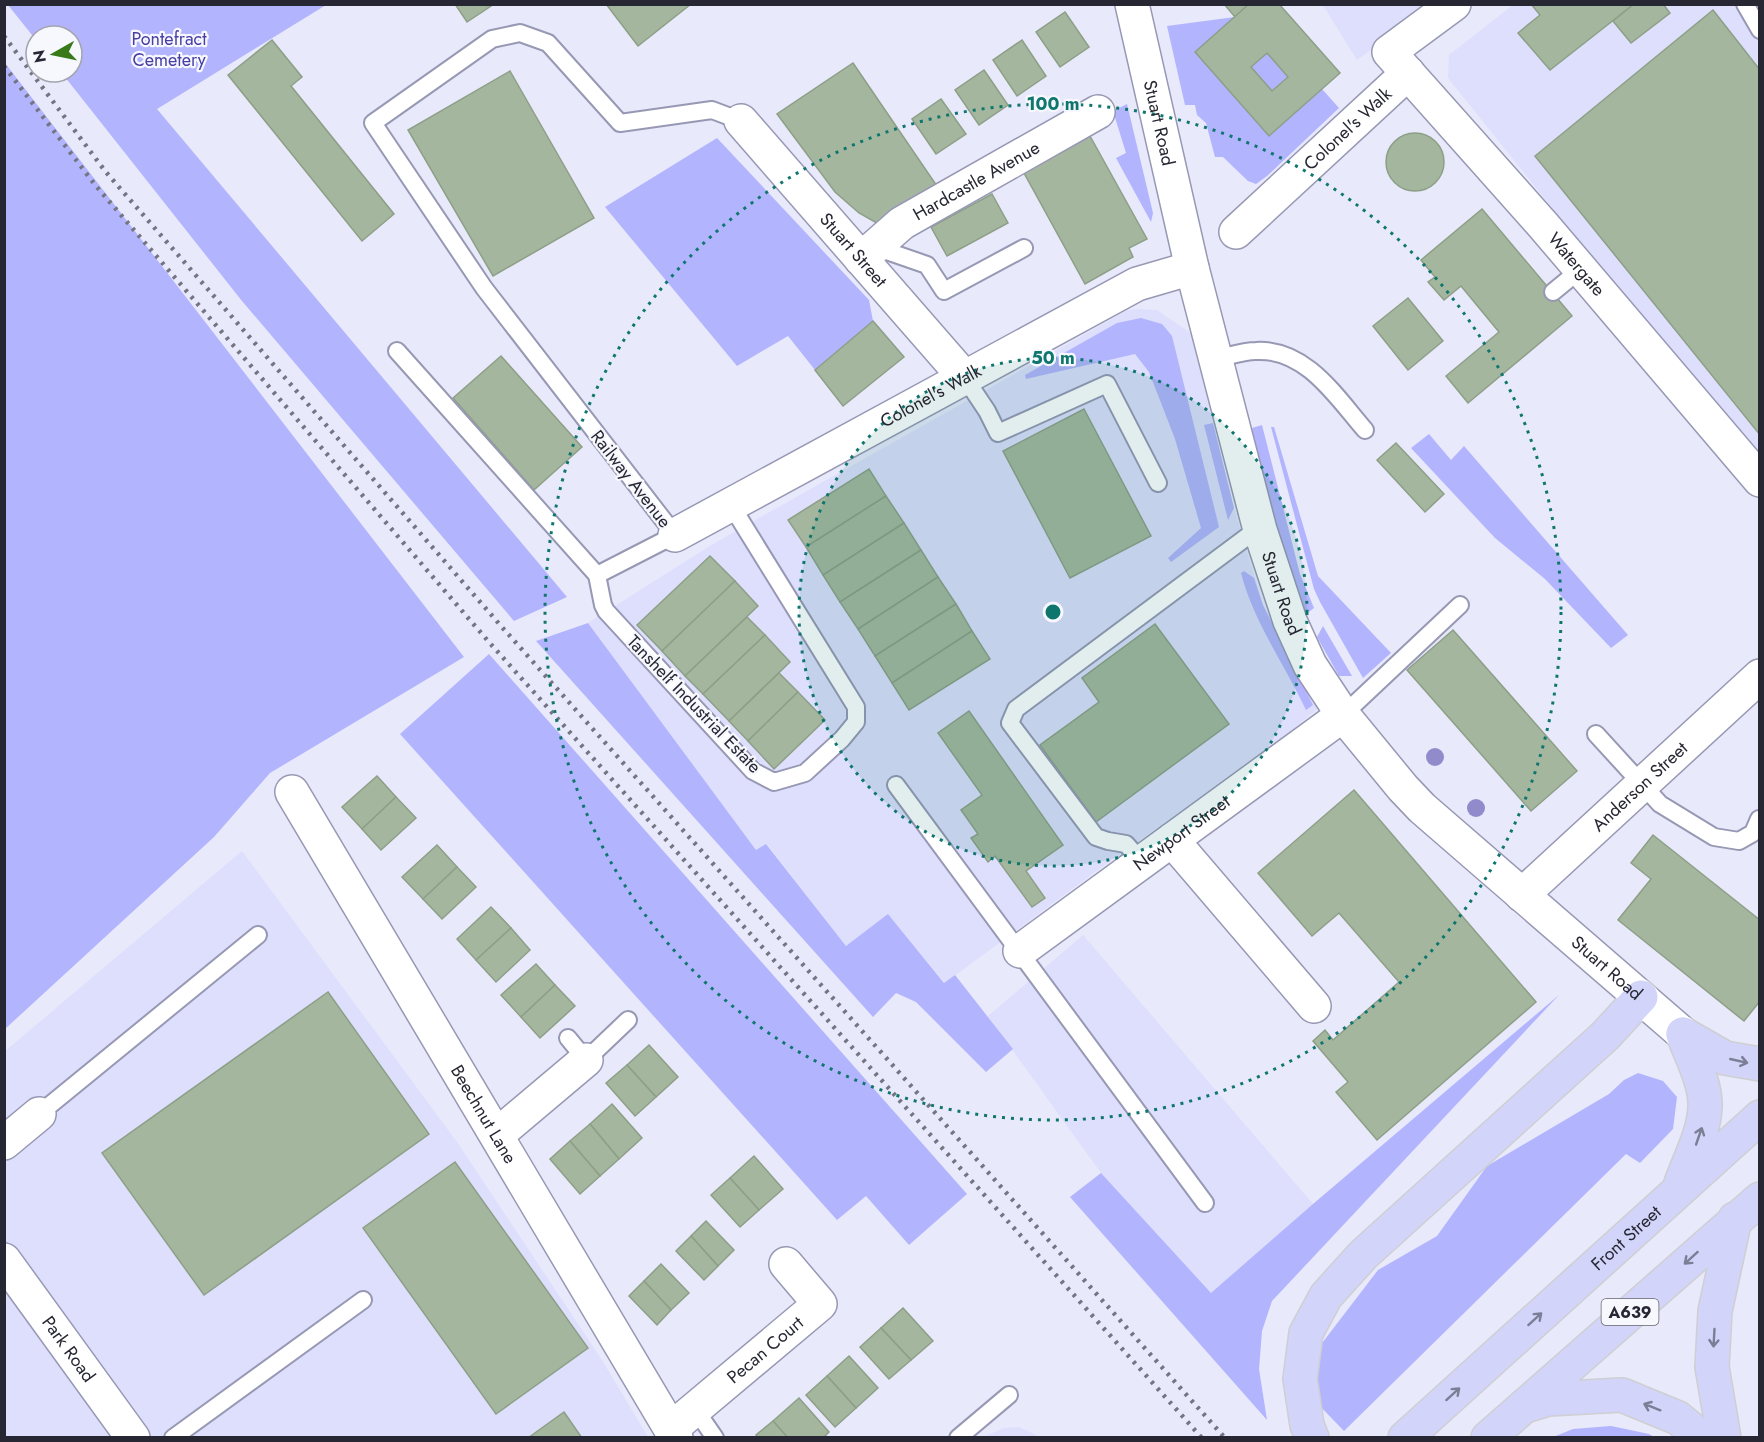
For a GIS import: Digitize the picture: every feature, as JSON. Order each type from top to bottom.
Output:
[{"type":"main road","points":[[1312,1437],[1307,1425],[1300,1378],[1306,1333],[1326,1296],[1363,1255],[1605,1036],[1641,997]]},
{"type":"main road","points":[[1683,1034],[1725,1058],[1760,1064]]},
{"type":"main road","points":[[1678,1190],[1701,1131],[1705,1104],[1700,1081],[1683,1034]]},
{"type":"main road","name":"Front Street","points":[[1410,1433],[1760,1117]]},
{"type":"main road","points":[[1724,1437],[1712,1367],[1715,1311],[1747,1209]]},
{"type":"main road","name":"A639","points":[[1488,1437],[1747,1209]]},
{"type":"main road","points":[[1525,1406],[1548,1399],[1622,1395],[1678,1418],[1702,1437]]},
{"type":"street","name":"Stuart Road","points":[[1132,4],[1192,268],[1260,530],[1290,621],[1310,665],[1343,715],[1422,808],[1683,1034]]},
{"type":"street","name":"Colonel's Walk","points":[[1236,232],[1251,199],[1399,62],[1454,4]]},
{"type":"street","name":"Watergate","points":[[1399,62],[1581,269],[1760,480]]},
{"type":"street","name":"Hardcastle Avenue","points":[[868,253],[902,223],[1098,112]]},
{"type":"street","name":"Stuart Street","points":[[741,121],[868,253],[965,378]]},
{"type":"street","name":"Colonel's Walk","points":[[675,535],[1137,284],[1192,268]]},
{"type":"street","name":"Anderson Street","points":[[1522,895],[1760,676]]},
{"type":"street","name":"Newport Street","points":[[1020,951],[1343,715]]},
{"type":"street","name":"Beechnut Lane","points":[[292,792],[497,1135],[680,1425]]},
{"type":"street","points":[[1172,840],[1314,1006]]},
{"type":"street","points":[[497,1135],[577,1049]]},
{"type":"street","points":[[4,1143],[39,1114]]},
{"type":"street","name":"Park Road","points":[[4,1260],[133,1437]]},
{"type":"street","name":"Pecan Court","points":[[680,1425],[820,1304],[786,1264]]},
{"type":"lane","points":[[1745,4],[1760,30]]},
{"type":"lane","name":"Railway Avenue","points":[[675,535],[484,288],[374,123],[492,39],[519,33],[548,43],[620,123],[712,110],[741,121]]},
{"type":"lane","points":[[868,253],[927,265],[944,291],[1024,248]]},
{"type":"lane","points":[[1553,292],[1581,269]]},
{"type":"lane","points":[[397,351],[597,575],[675,535]]},
{"type":"lane","points":[[1215,359],[1262,351],[1304,364],[1320,377],[1365,430]]},
{"type":"lane","points":[[965,378],[987,411],[998,433],[1107,384],[1158,483]]},
{"type":"lane","name":"Tanshelf Industrial Estate","points":[[597,575],[606,611],[753,771],[774,782],[805,773],[842,739],[856,722],[856,707],[731,505]]},
{"type":"lane","points":[[1142,862],[1126,844],[1108,842],[1096,837],[1010,723],[1016,710],[1252,533],[1260,530]]},
{"type":"lane","points":[[1343,715],[1460,605]]},
{"type":"lane","points":[[1596,734],[1660,804],[1714,837],[1739,841],[1753,833],[1759,819]]},
{"type":"lane","points":[[896,785],[1205,1203]]},
{"type":"lane","points":[[39,1114],[258,935]]},
{"type":"lane","points":[[577,1049],[628,1020]]},
{"type":"lane","points":[[173,1437],[363,1300]]},
{"type":"lane","points":[[958,1437],[1009,1395]]},
{"type":"lane","points":[[680,1425],[716,1437]]},
{"type":"shaded area","points":[[1323,5],[1432,5],[1357,60]]},
{"type":"shaded area","points":[[1513,5],[1736,5],[1759,38],[1759,466],[1448,78],[1449,55]]},
{"type":"shaded area","points":[[1157,310],[1192,334],[1234,508],[1263,605],[1321,706],[1261,755],[1095,872],[945,983],[889,915],[846,946],[767,844],[757,851],[588,623],[713,544],[1126,311]]},
{"type":"shaded area","points":[[242,851],[457,1142],[602,1360],[648,1437],[5,1437],[4,1052]]},
{"type":"shaded area","points":[[1083,935],[1313,1204],[1211,1294],[1101,1173],[988,1016]]},
{"type":"shaded area","points":[[1019,1427],[1038,1437],[983,1437],[1004,1428]]},
{"type":"green space","name":"Pontefract Cemetery","points":[[8,5],[326,5],[157,109],[567,597],[514,621],[242,301],[70,84],[84,84],[84,24],[24,25]]},
{"type":"green space","points":[[1235,17],[1269,136],[1322,89],[1339,108],[1256,184],[1248,181],[1223,157],[1215,157],[1206,123],[1197,115],[1195,105],[1185,105],[1167,26]]},
{"type":"green space","points":[[1267,53],[1288,77],[1272,91],[1251,67]]},
{"type":"green space","points":[[5,63],[464,657],[270,773],[214,837],[5,1029]]},
{"type":"green space","points":[[1127,104],[1153,213],[1151,222],[1116,158],[1126,153],[1113,111]]},
{"type":"green space","points":[[717,138],[869,300],[873,321],[815,370],[788,336],[737,366],[605,207]]},
{"type":"green space","points":[[1141,318],[1162,324],[1172,336],[1219,527],[1171,562],[1168,558],[1201,528],[1175,439],[1149,372],[1135,354],[1026,379],[1025,375],[1117,323]]},
{"type":"green space","points":[[1213,423],[1234,508],[1228,520],[1204,425]]},
{"type":"green space","points":[[1262,425],[1300,574],[1314,608],[1306,614],[1277,538],[1252,428]]},
{"type":"green space","points":[[1271,427],[1274,427],[1318,576],[1391,653],[1363,678],[1314,589]]},
{"type":"green space","points":[[1429,434],[1451,460],[1464,446],[1628,635],[1611,648],[1545,579],[1495,538],[1411,448]]},
{"type":"green space","points":[[1244,571],[1254,578],[1263,605],[1313,705],[1306,710],[1253,608],[1241,573]]},
{"type":"green space","points":[[588,623],[756,850],[766,844],[846,946],[888,914],[944,983],[955,975],[1013,1049],[986,1072],[916,1002],[896,993],[873,1017],[536,641]]},
{"type":"green space","points":[[1323,626],[1352,676],[1339,676],[1317,637]]},
{"type":"green space","points":[[489,654],[967,1194],[909,1245],[866,1196],[837,1220],[400,734]]},
{"type":"green space","points":[[1559,995],[1272,1301],[1262,1331],[1259,1369],[1267,1420],[1070,1197],[1101,1173],[1211,1293]]},
{"type":"green space","points":[[1638,1073],[1663,1081],[1677,1097],[1673,1129],[1640,1163],[1626,1154],[1344,1431],[1315,1401],[1316,1351],[1378,1270],[1437,1236],[1487,1166],[1609,1094],[1624,1080]]},
{"type":"green space","points":[[1611,1426],[1654,1437],[1553,1437],[1573,1429]]},
{"type":"building","points":[[455,4],[494,4],[467,22]]},
{"type":"building","points":[[606,4],[691,4],[638,46]]},
{"type":"building","points":[[1224,4],[1249,4],[1235,17]]},
{"type":"building","points":[[1249,4],[1279,4],[1340,73],[1269,136],[1195,52]],"holes":[[[1267,53],[1288,77],[1272,91],[1251,67]]]},
{"type":"building","points":[[1531,4],[1634,4],[1550,70],[1518,33],[1540,15]]},
{"type":"building","points":[[1634,4],[1663,4],[1670,13],[1631,43],[1613,21]]},
{"type":"building","points":[[1713,10],[1760,70],[1760,435],[1535,156]]},
{"type":"building","points":[[1065,12],[1089,47],[1060,67],[1036,32]]},
{"type":"building","points":[[272,40],[302,77],[291,86],[394,214],[362,241],[228,75]]},
{"type":"building","points":[[1022,40],[1046,76],[1017,96],[993,60]]},
{"type":"building","points":[[853,63],[939,189],[884,227],[859,213],[835,192],[777,114]]},
{"type":"building","points":[[984,70],[1008,105],[979,125],[955,90]]},
{"type":"building","points":[[510,71],[594,218],[493,276],[408,130]]},
{"type":"building","points":[[941,99],[966,134],[936,154],[912,119]]},
{"type":"building","points":[[1409,133],[1421,133],[1436,141],[1444,156],[1444,168],[1436,183],[1421,191],[1409,191],[1394,183],[1386,168],[1386,156],[1394,141]]},
{"type":"building","points":[[1090,136],[1147,239],[1129,248],[1133,257],[1085,284],[1024,173]]},
{"type":"building","points":[[992,194],[1008,223],[947,256],[931,227]]},
{"type":"building","points":[[1482,209],[1572,316],[1468,403],[1446,376],[1499,332],[1461,286],[1444,300],[1428,282],[1435,277],[1421,260]]},
{"type":"building","points":[[1408,298],[1443,341],[1408,370],[1373,326]]},
{"type":"building","points":[[873,321],[904,357],[843,406],[815,370]]},
{"type":"building","points":[[501,356],[582,447],[534,490],[453,398]]},
{"type":"building","points":[[1084,409],[1151,536],[1070,578],[1003,451]]},
{"type":"building","points":[[1396,443],[1444,494],[1425,512],[1377,460]]},
{"type":"building","points":[[869,469],[886,496],[806,547],[788,520]]},
{"type":"building","points":[[886,496],[904,523],[823,575],[806,547]]},
{"type":"building","points":[[904,523],[921,550],[840,602],[823,575]]},
{"type":"building","points":[[921,550],[938,577],[858,629],[840,602]]},
{"type":"building","points":[[710,556],[735,581],[662,651],[637,625]]},
{"type":"building","points":[[938,577],[956,604],[875,656],[858,629]]},
{"type":"building","points":[[735,581],[758,606],[685,676],[662,651]]},
{"type":"building","points":[[956,604],[972,631],[892,683],[875,656]]},
{"type":"building","points":[[747,617],[765,635],[703,694],[685,676]]},
{"type":"building","points":[[1155,624],[1229,724],[1096,822],[1040,745],[1099,702],[1082,678]]},
{"type":"building","points":[[1453,630],[1577,771],[1531,811],[1407,670]]},
{"type":"building","points":[[972,631],[990,659],[909,710],[892,683]]},
{"type":"building","points":[[765,635],[790,662],[729,721],[703,694]]},
{"type":"building","points":[[779,673],[798,692],[748,741],[729,721]]},
{"type":"building","points":[[798,692],[825,720],[774,769],[748,741]]},
{"type":"building","points":[[969,711],[1063,845],[1026,871],[1045,898],[1032,907],[995,856],[988,862],[971,838],[978,834],[961,810],[982,795],[938,733]]},
{"type":"building","points":[[377,776],[396,797],[362,829],[342,807]]},
{"type":"building","points":[[1354,790],[1536,1002],[1377,1140],[1336,1092],[1348,1082],[1313,1041],[1325,1030],[1333,1040],[1399,982],[1339,913],[1312,936],[1258,873]]},
{"type":"building","points":[[396,797],[416,818],[381,850],[362,829]]},
{"type":"building","points":[[1653,835],[1760,920],[1760,1001],[1744,1021],[1618,920],[1651,879],[1631,863]]},
{"type":"building","points":[[437,845],[457,867],[423,899],[402,877]]},
{"type":"building","points":[[457,867],[476,887],[442,919],[423,899]]},
{"type":"building","points":[[491,907],[511,928],[476,960],[457,939]]},
{"type":"building","points":[[511,928],[530,950],[496,982],[476,960]]},
{"type":"building","points":[[536,964],[555,985],[521,1017],[501,995]]},
{"type":"building","points":[[555,985],[575,1006],[540,1038],[521,1017]]},
{"type":"building","points":[[328,992],[429,1134],[204,1295],[102,1153]]},
{"type":"building","points":[[649,1045],[678,1077],[656,1097],[627,1065]]},
{"type":"building","points":[[627,1065],[656,1097],[635,1116],[606,1083]]},
{"type":"building","points":[[612,1104],[642,1138],[619,1159],[590,1124]]},
{"type":"building","points":[[590,1124],[619,1159],[600,1176],[570,1141]]},
{"type":"building","points":[[570,1141],[600,1176],[580,1194],[550,1159]]},
{"type":"building","points":[[754,1156],[783,1189],[759,1210],[730,1178]]},
{"type":"building","points":[[455,1162],[588,1348],[496,1414],[363,1228]]},
{"type":"building","points":[[730,1178],[759,1210],[740,1227],[711,1195]]},
{"type":"building","points":[[706,1221],[734,1250],[718,1266],[691,1236]]},
{"type":"building","points":[[691,1236],[718,1266],[704,1280],[676,1251]]},
{"type":"building","points":[[661,1264],[689,1293],[671,1310],[644,1281]]},
{"type":"building","points":[[644,1281],[671,1310],[657,1325],[629,1296]]},
{"type":"building","points":[[903,1308],[933,1341],[911,1360],[881,1328]]},
{"type":"building","points":[[881,1328],[911,1360],[889,1379],[860,1347]]},
{"type":"building","points":[[849,1356],[878,1388],[856,1408],[827,1376]]},
{"type":"building","points":[[827,1376],[856,1408],[835,1427],[806,1395]]},
{"type":"building","points":[[799,1398],[829,1432],[823,1438],[788,1438],[773,1421]]},
{"type":"building","points":[[564,1412],[582,1438],[528,1438]]},
{"type":"building","points":[[773,1421],[788,1438],[758,1438],[756,1435]]},
{"type":"railway","points":[[4,36],[105,171],[501,626],[1225,1438]]},
{"type":"railway","points":[[4,66],[96,186],[488,641],[1202,1438]]}]
